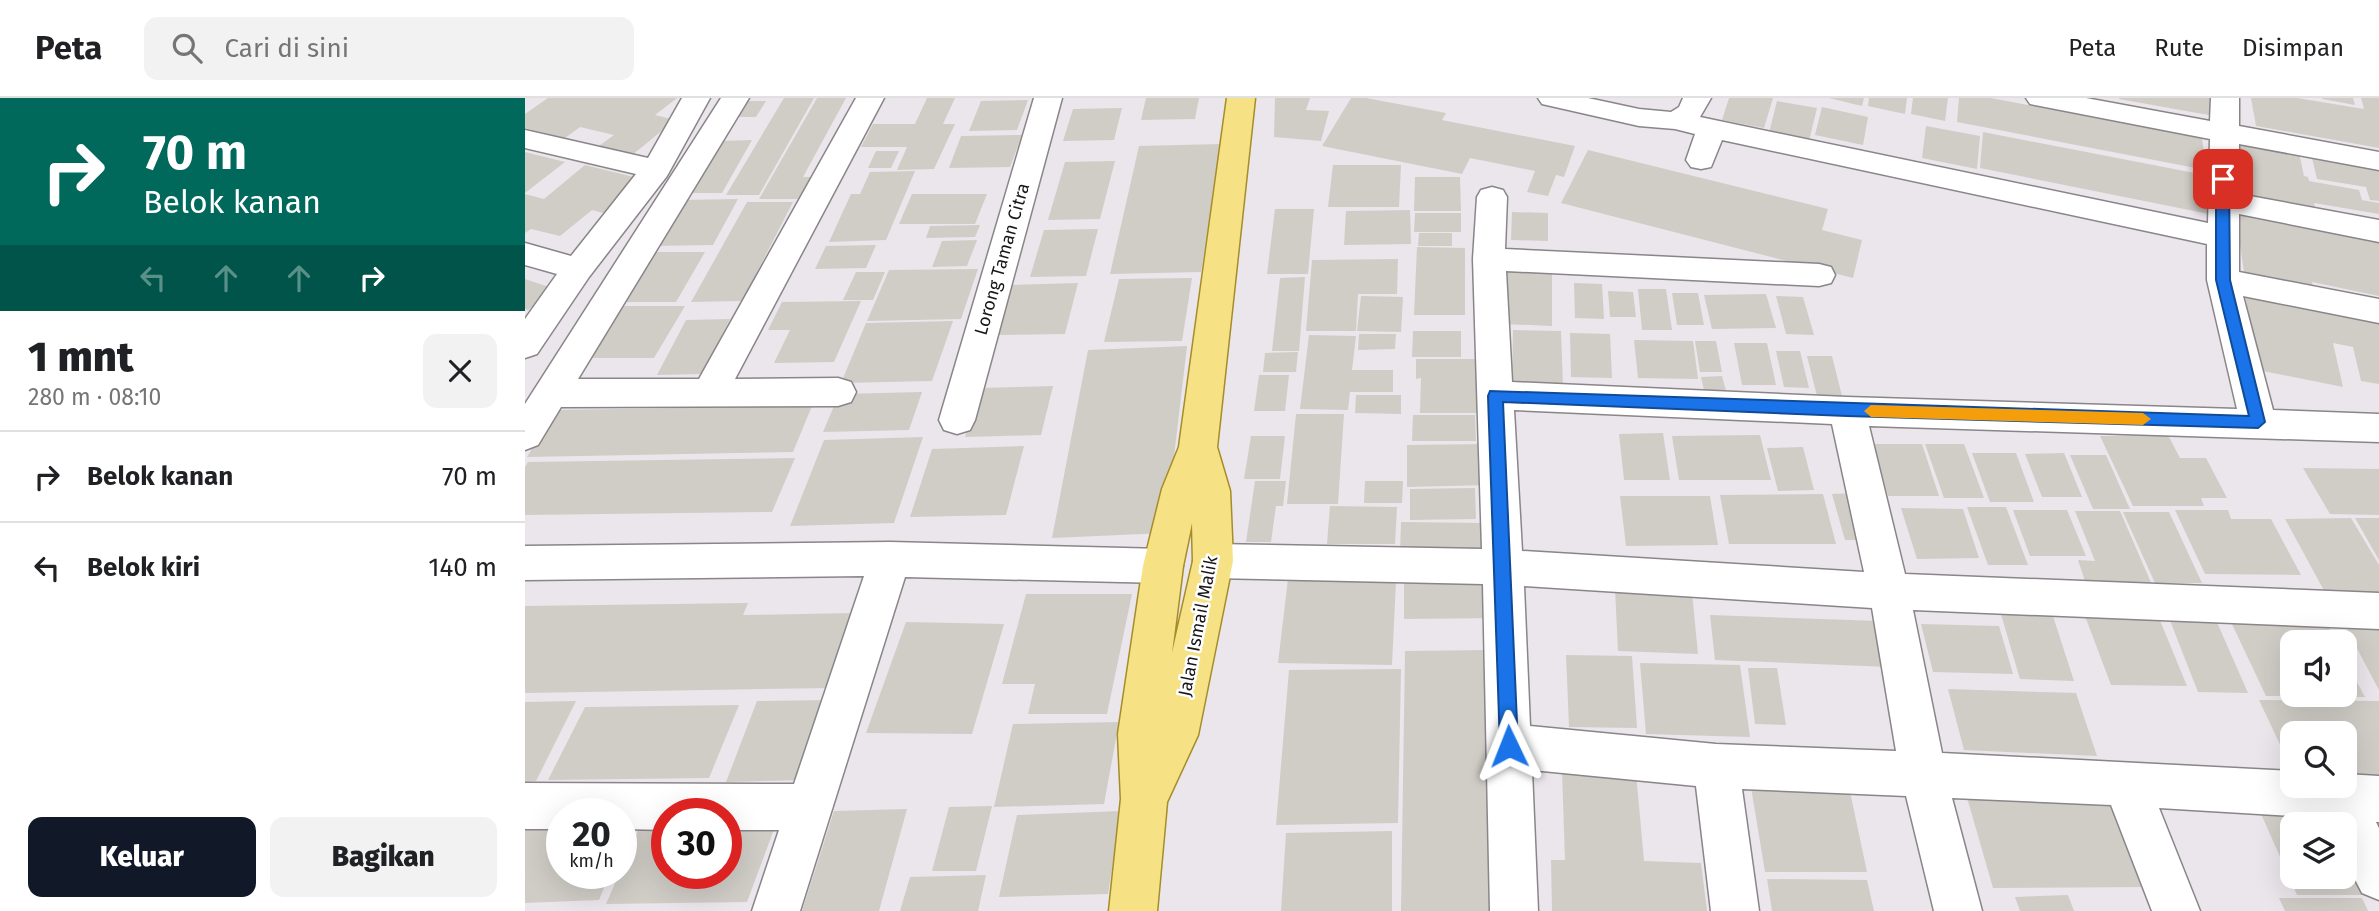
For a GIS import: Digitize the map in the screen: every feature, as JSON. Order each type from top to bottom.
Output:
[{"type":"main road","name":"Jalan Ismail Malik","points":[[1133,911],[1144,799],[1140,734],[1163,566],[1181,489],[1198,447],[1241,98]]},
{"type":"main road","name":"Jalan Ismail Malik","points":[[1144,799],[1176,734],[1213,561],[1211,491],[1198,447]]},
{"type":"street","points":[[525,345],[578,269],[656,169],[696,98]]},
{"type":"street","points":[[525,435],[736,98]]},
{"type":"street","points":[[711,390],[870,98]]},
{"type":"street","name":"Lorong Taman Citra","points":[[957,420],[1048,98]]},
{"type":"street","points":[[1552,98],[1657,121],[1688,109],[1711,130],[2224,237]]},
{"type":"street","points":[[2040,98],[2224,134],[2379,160]]},
{"type":"street","points":[[2225,98],[2223,280],[2258,422]]},
{"type":"street","points":[[1700,160],[1711,130]]},
{"type":"street","points":[[525,139],[656,169]]},
{"type":"street","points":[[1492,197],[1489,259],[1503,567],[1514,911]]},
{"type":"street","points":[[2222,201],[2379,231]]},
{"type":"street","points":[[525,254],[578,269]]},
{"type":"street","points":[[1489,259],[1819,275]]},
{"type":"street","points":[[2223,280],[2379,311]]},
{"type":"street","points":[[550,393],[711,390],[838,392]]},
{"type":"street","points":[[1495,396],[1847,411],[2258,422],[2379,428]]},
{"type":"street","points":[[1847,411],[1889,591],[1923,774],[1958,911]]},
{"type":"street","points":[[525,563],[890,559],[1163,566]]},
{"type":"street","points":[[776,911],[890,559]]},
{"type":"street","points":[[1213,561],[1503,567],[1889,591],[2379,611]]},
{"type":"street","points":[[1509,746],[1716,766],[2126,783],[2358,798],[2379,876]]},
{"type":"street","points":[[1716,766],[1735,911]]},
{"type":"street","points":[[2126,783],[2176,911]]},
{"type":"street","points":[[525,806],[808,807]]},
{"type":"building","points":[[548,98],[677,98],[655,115],[675,120],[626,160],[592,151],[614,135],[580,127],[565,138],[525,128],[525,114]]},
{"type":"building","points":[[784,98],[814,98],[759,195],[726,195]]},
{"type":"building","points":[[817,98],[846,98],[803,177],[818,177],[807,199],[759,199]]},
{"type":"building","points":[[927,98],[955,98],[943,124],[955,124],[934,169],[897,170],[907,147],[861,147],[873,124],[915,124]]},
{"type":"building","points":[[1146,98],[1199,98],[1195,119],[1141,120]]},
{"type":"building","points":[[1275,98],[1310,98],[1306,110],[1329,111],[1321,141],[1274,137]]},
{"type":"building","points":[[1351,98],[1366,98],[1446,113],[1442,120],[1575,146],[1564,177],[1556,175],[1548,196],[1527,192],[1535,171],[1470,158],[1462,174],[1322,146]]},
{"type":"building","points":[[1729,98],[1773,98],[1764,128],[1722,120]]},
{"type":"building","points":[[1829,98],[1864,98],[1862,106]]},
{"type":"building","points":[[1869,98],[1907,98],[1905,114],[1868,106]]},
{"type":"building","points":[[1913,98],[1948,98],[1945,121],[1911,114]]},
{"type":"building","points":[[1959,98],[1991,98],[2202,138],[2206,170],[1957,122]]},
{"type":"building","points":[[2211,98],[2214,116],[2119,99]]},
{"type":"building","points":[[2251,98],[2297,98],[2364,109],[2361,98],[2379,98],[2379,148],[2256,126]]},
{"type":"building","points":[[2353,98],[2355,105],[2322,99]]},
{"type":"building","points":[[1028,100],[1017,130],[969,131],[981,101]]},
{"type":"building","points":[[746,101],[766,101],[756,117],[736,117]]},
{"type":"building","points":[[1777,101],[1817,108],[1809,141],[1769,133]]},
{"type":"building","points":[[1822,107],[1868,117],[1863,145],[1815,135]]},
{"type":"building","points":[[1122,108],[1114,140],[1063,141],[1073,109]]},
{"type":"building","points":[[1926,126],[1980,136],[1977,169],[1922,158]]},
{"type":"building","points":[[1983,132],[2205,175],[2209,214],[1980,168]]},
{"type":"building","points":[[1022,135],[1010,167],[949,168],[961,136]]},
{"type":"building","points":[[2234,137],[2298,148],[2304,176],[2308,177],[2309,181],[2359,190],[2362,200],[2379,203],[2379,214],[2314,203],[2315,208],[2244,194]]},
{"type":"building","points":[[752,140],[722,193],[687,193],[719,141]]},
{"type":"building","points":[[1221,144],[1201,272],[1110,274],[1139,146]]},
{"type":"building","points":[[1588,150],[1828,209],[1822,230],[1862,240],[1853,278],[1561,203]]},
{"type":"building","points":[[2310,150],[2379,162],[2379,201],[2370,200],[2366,187],[2317,179]]},
{"type":"building","points":[[876,151],[899,151],[891,168],[868,168]]},
{"type":"building","points":[[525,152],[565,162],[525,193]]},
{"type":"building","points":[[1115,161],[1100,219],[1048,220],[1065,162]]},
{"type":"building","points":[[585,165],[642,179],[603,213],[592,210],[560,236],[531,229],[525,233],[525,194],[544,199]]},
{"type":"building","points":[[1333,165],[1401,165],[1399,207],[1328,207]]},
{"type":"building","points":[[915,171],[886,240],[829,242],[851,194],[860,194],[870,172]]},
{"type":"building","points":[[1415,177],[1460,177],[1461,211],[1414,211]]},
{"type":"building","points":[[912,194],[987,194],[975,224],[899,224]]},
{"type":"building","points":[[738,199],[713,245],[652,246],[680,200]]},
{"type":"building","points":[[747,202],[793,202],[742,301],[691,302]]},
{"type":"building","points":[[1275,209],[1314,209],[1308,274],[1267,274]]},
{"type":"building","points":[[2235,209],[2379,238],[2379,296],[2312,282],[2313,287],[2244,272]]},
{"type":"building","points":[[1410,210],[1411,244],[1344,245],[1346,211]]},
{"type":"building","points":[[1512,212],[1548,213],[1548,241],[1511,240]]},
{"type":"building","points":[[1415,213],[1461,213],[1461,232],[1414,232]]},
{"type":"building","points":[[980,225],[975,237],[926,238],[930,226]]},
{"type":"building","points":[[1098,229],[1086,276],[1030,277],[1044,230]]},
{"type":"building","points":[[1419,233],[1452,233],[1452,246],[1418,246]]},
{"type":"building","points":[[977,240],[967,266],[932,267],[942,241]]},
{"type":"building","points":[[876,245],[866,268],[815,269],[826,246]]},
{"type":"building","points":[[1417,247],[1465,248],[1465,315],[1414,315]]},
{"type":"building","points":[[655,252],[705,252],[676,302],[624,302]]},
{"type":"building","points":[[1398,259],[1397,294],[1358,294],[1356,331],[1306,331],[1312,260]]},
{"type":"building","points":[[1504,268],[1552,270],[1552,326],[1503,324]]},
{"type":"building","points":[[978,269],[961,319],[867,321],[889,270]]},
{"type":"building","points":[[856,272],[885,272],[873,300],[843,300]]},
{"type":"building","points":[[1305,277],[1299,351],[1272,351],[1280,278]]},
{"type":"building","points":[[1192,278],[1182,341],[1104,342],[1119,279]]},
{"type":"building","points":[[525,279],[555,289],[528,310],[525,309]]},
{"type":"building","points":[[1078,283],[1065,334],[995,335],[1010,285]]},
{"type":"building","points":[[1574,283],[1602,284],[1604,319],[1575,318]]},
{"type":"building","points":[[1638,289],[1666,289],[1672,330],[1642,330]]},
{"type":"building","points":[[2244,289],[2379,315],[2379,384],[2361,381],[2353,347],[2333,343],[2343,387],[2258,370]]},
{"type":"building","points":[[1608,291],[1633,292],[1636,317],[1610,317]]},
{"type":"building","points":[[1672,293],[1698,293],[1704,325],[1677,325]]},
{"type":"building","points":[[1766,294],[1776,328],[1712,329],[1704,295]]},
{"type":"building","points":[[1361,296],[1403,297],[1401,332],[1357,331]]},
{"type":"building","points":[[1776,296],[1803,297],[1814,335],[1786,334]]},
{"type":"building","points":[[861,301],[834,362],[774,363],[790,330],[768,330],[782,302]]},
{"type":"building","points":[[621,306],[685,306],[654,358],[588,358]]},
{"type":"building","points":[[730,319],[702,374],[657,375],[686,320]]},
{"type":"building","points":[[953,321],[932,381],[841,383],[866,323]]},
{"type":"building","points":[[1513,330],[1561,331],[1563,386],[1512,385]]},
{"type":"building","points":[[1413,331],[1461,331],[1461,357],[1412,357]]},
{"type":"building","points":[[1570,333],[1610,334],[1612,378],[1571,377]]},
{"type":"building","points":[[1359,334],[1396,334],[1395,349],[1358,350]]},
{"type":"building","points":[[1309,335],[1356,336],[1352,370],[1393,370],[1393,392],[1350,392],[1348,410],[1300,409]]},
{"type":"building","points":[[1634,340],[1693,341],[1698,379],[1638,378]]},
{"type":"building","points":[[1695,341],[1716,341],[1722,372],[1700,372]]},
{"type":"building","points":[[1734,343],[1767,343],[1776,385],[1742,385]]},
{"type":"building","points":[[1187,346],[1165,533],[1052,538],[1088,350]]},
{"type":"building","points":[[1776,351],[1800,351],[1809,388],[1784,387]]},
{"type":"building","points":[[1298,352],[1296,372],[1263,372],[1265,353]]},
{"type":"building","points":[[1807,356],[1832,356],[1843,400],[1818,400]]},
{"type":"building","points":[[1416,359],[1486,359],[1488,413],[1420,413],[1421,378],[1416,379]]},
{"type":"building","points":[[1259,375],[1289,375],[1285,411],[1254,411]]},
{"type":"building","points":[[1722,376],[1728,398],[1706,399],[1701,377]]},
{"type":"building","points":[[1053,386],[1041,435],[965,437],[980,388]]},
{"type":"building","points":[[922,392],[909,430],[823,432],[839,394]]},
{"type":"building","points":[[1356,395],[1401,395],[1401,414],[1355,413]]},
{"type":"building","points":[[812,406],[793,452],[527,457],[555,410]]},
{"type":"building","points":[[1296,414],[1344,414],[1338,504],[1287,504]]},
{"type":"building","points":[[1413,415],[1475,415],[1476,441],[1412,441]]},
{"type":"building","points":[[1663,433],[1670,480],[1624,480],[1619,434]]},
{"type":"building","points":[[1760,435],[1771,480],[1679,480],[1672,436]]},
{"type":"building","points":[[2168,435],[2180,458],[2206,458],[2227,498],[2201,498],[2204,506],[2133,506],[2100,436]]},
{"type":"building","points":[[1251,436],[1285,436],[1280,479],[1244,479]]},
{"type":"building","points":[[923,437],[894,523],[790,526],[824,440]]},
{"type":"building","points":[[1487,444],[1489,485],[1407,487],[1407,445]]},
{"type":"building","points":[[1872,444],[1922,444],[1939,496],[1888,496]]},
{"type":"building","points":[[1925,444],[1964,444],[1984,498],[1944,498]]},
{"type":"building","points":[[1024,446],[1006,515],[910,517],[932,449]]},
{"type":"building","points":[[1803,447],[1814,490],[1778,491],[1767,448]]},
{"type":"building","points":[[1972,453],[2016,453],[2034,502],[1990,502]]},
{"type":"building","points":[[2064,453],[2082,497],[2042,497],[2025,454]]},
{"type":"building","points":[[2070,455],[2106,455],[2130,509],[2093,509]]},
{"type":"building","points":[[795,458],[772,512],[525,515],[525,467],[528,462]]},
{"type":"building","points":[[2303,468],[2379,469],[2379,515],[2330,514]]},
{"type":"building","points":[[1255,481],[1286,481],[1283,506],[1276,506],[1271,542],[1246,542]]},
{"type":"building","points":[[1365,481],[1403,481],[1402,503],[1364,503]]},
{"type":"building","points":[[1475,488],[1476,519],[1410,520],[1410,489]]},
{"type":"building","points":[[1857,493],[1871,540],[1845,540],[1832,494]]},
{"type":"building","points":[[1823,494],[1836,544],[1729,544],[1720,495]]},
{"type":"building","points":[[1620,496],[1710,496],[1718,545],[1626,546]]},
{"type":"building","points":[[1330,506],[1397,507],[1395,544],[1327,544]]},
{"type":"building","points":[[1967,507],[2006,507],[2028,565],[1988,565]]},
{"type":"building","points":[[1901,508],[1963,509],[1979,558],[1917,559]]},
{"type":"building","points":[[2013,510],[2067,510],[2086,556],[2030,556]]},
{"type":"building","points":[[2175,510],[2228,510],[2231,519],[2271,519],[2301,575],[2205,574]]},
{"type":"building","points":[[2075,511],[2120,511],[2152,585],[2086,584],[2078,560],[2095,561]]},
{"type":"building","points":[[2123,512],[2169,512],[2202,583],[2155,583]]},
{"type":"building","points":[[2351,518],[2379,565],[2379,595],[2327,596],[2285,519]]},
{"type":"building","points":[[2355,518],[2379,518],[2379,560]]},
{"type":"building","points":[[1401,522],[1485,523],[1486,556],[1400,555]]},
{"type":"building","points":[[1288,579],[1396,581],[1392,665],[1278,663]]},
{"type":"building","points":[[1404,582],[1498,582],[1499,618],[1404,619]]},
{"type":"building","points":[[1615,589],[1692,592],[1698,654],[1618,651]]},
{"type":"building","points":[[1026,594],[1132,594],[1107,714],[1028,714],[1035,684],[1002,684]]},
{"type":"building","points":[[748,603],[743,615],[856,613],[830,688],[525,693],[525,606]]},
{"type":"building","points":[[2000,611],[2052,613],[2074,681],[2020,679]]},
{"type":"building","points":[[1710,615],[1879,621],[1889,667],[1715,660]]},
{"type":"building","points":[[2085,616],[2159,618],[2187,686],[2111,685]]},
{"type":"building","points":[[2169,618],[2216,620],[2248,693],[2198,692]]},
{"type":"building","points":[[2230,620],[2325,621],[2330,630],[2280,630],[2280,696],[2266,696]]},
{"type":"building","points":[[2342,620],[2379,620],[2379,690],[2357,648],[2357,630],[2347,630]]},
{"type":"building","points":[[906,622],[1004,624],[972,734],[866,733]]},
{"type":"building","points":[[1921,624],[1999,626],[2013,674],[1933,672]]},
{"type":"building","points":[[1489,650],[1498,911],[1401,911],[1405,651]]},
{"type":"building","points":[[1566,655],[1632,656],[1637,728],[1569,727]]},
{"type":"building","points":[[1640,663],[1740,665],[1750,737],[1646,734]]},
{"type":"building","points":[[1748,668],[1777,668],[1786,725],[1755,724]]},
{"type":"building","points":[[1401,669],[1398,823],[1276,825],[1289,670]]},
{"type":"building","points":[[2357,682],[2365,697],[2357,697]]},
{"type":"building","points":[[1948,689],[2076,693],[2097,756],[1964,750]]},
{"type":"building","points":[[831,700],[804,780],[726,782],[757,701]]},
{"type":"building","points":[[2259,700],[2280,700],[2280,707],[2357,707],[2357,701],[2379,701],[2379,778],[2357,778],[2357,721],[2280,721],[2280,744]]},
{"type":"building","points":[[576,701],[536,781],[525,782],[525,702]]},
{"type":"building","points":[[739,705],[709,778],[548,780],[585,707]]},
{"type":"building","points":[[1119,722],[1104,804],[994,807],[1013,724]]},
{"type":"building","points":[[1562,771],[1636,773],[1644,861],[1701,863],[1707,911],[1552,911],[1551,860],[1565,860]]},
{"type":"building","points":[[1750,781],[1848,782],[1867,872],[1765,872]]},
{"type":"building","points":[[1966,794],[2115,794],[2149,887],[1993,888]]},
{"type":"building","points":[[992,806],[976,871],[932,871],[949,807]]},
{"type":"building","points":[[2258,807],[2327,807],[2330,812],[2280,812],[2280,857]]},
{"type":"building","points":[[907,809],[879,911],[802,911],[834,811]]},
{"type":"building","points":[[1121,811],[1108,894],[999,897],[1017,815]]},
{"type":"building","points":[[742,816],[779,816],[747,902],[606,904],[613,889],[637,889],[637,833],[644,817],[651,817],[651,889],[742,889]]},
{"type":"building","points":[[525,820],[546,820],[546,889],[603,889],[599,900],[525,903]]},
{"type":"building","points":[[1392,831],[1392,911],[1281,911],[1286,833]]},
{"type":"building","points":[[2357,868],[2370,895],[2297,895],[2294,889],[2357,889]]},
{"type":"building","points":[[986,875],[978,911],[900,911],[910,877]]},
{"type":"building","points":[[1767,879],[1867,880],[1874,911],[1772,911]]},
{"type":"building","points":[[2068,895],[2074,911],[2020,911],[2015,897]]},
{"type":"building","points":[[2279,898],[2362,898],[2368,911],[2285,911]]},
{"type":"slow traffic","points":[[1871,411],[2143,419]]},
{"type":"route","points":[[1509,746],[1495,396],[1847,411],[2258,422],[2223,280],[2223,179]]}]
